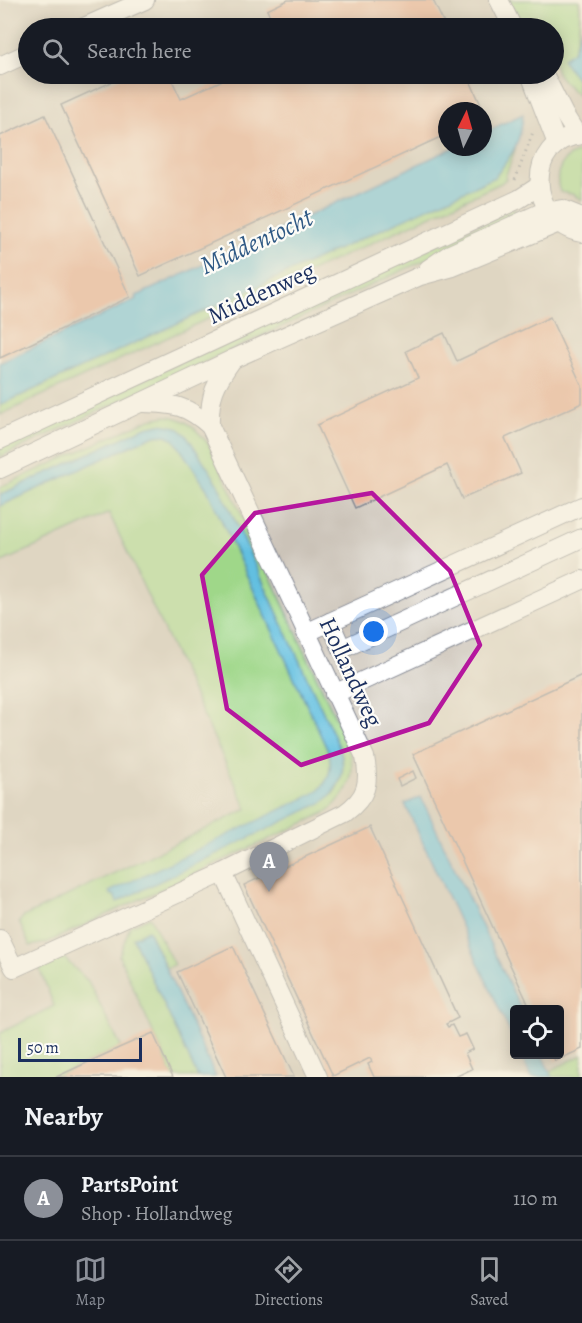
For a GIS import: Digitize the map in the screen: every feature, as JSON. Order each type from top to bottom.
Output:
[{"type":"street","points":[[104,18],[145,0]]},
{"type":"street","points":[[499,0],[508,18]]},
{"type":"street","points":[[0,66],[18,58]]},
{"type":"street","points":[[534,84],[557,144]]},
{"type":"street","points":[[549,84],[567,119],[580,135],[557,144],[545,158],[541,167],[539,186],[541,195],[554,217],[571,230],[582,233]]},
{"type":"street","name":"Middenweg","points":[[0,440],[282,311],[519,199],[539,186]]},
{"type":"street","points":[[554,217],[562,209],[582,217]]},
{"type":"street","name":"Middenweg","points":[[0,469],[233,359],[420,276],[450,254],[554,217]]},
{"type":"street","name":"Hollandweg","points":[[0,939],[14,968],[223,873],[345,813],[355,806],[361,797],[368,779],[364,757],[210,426],[211,395],[216,381],[233,359]]},
{"type":"street","name":"Hollandweg","points":[[142,403],[184,407],[210,426]]},
{"type":"street","points":[[306,633],[582,506]]},
{"type":"street","points":[[330,622],[342,649],[582,538]]},
{"type":"street","points":[[486,550],[498,577]]},
{"type":"street","points":[[334,694],[582,580]]},
{"type":"street","points":[[223,873],[318,1077]]},
{"type":"highlighted area","points":[[372,493],[450,571],[480,645],[429,723],[301,765],[227,709],[202,575],[255,513]]},
{"type":"shaded area","points":[[0,0],[582,0],[582,1077],[0,1077]]},
{"type":"green space","points":[[507,0],[579,0],[578,34],[568,66],[577,79],[578,95],[564,82],[564,18],[517,18]]},
{"type":"green space","points":[[516,147],[506,179],[501,183],[0,415],[0,405],[495,177]]},
{"type":"green space","points":[[582,151],[582,200],[572,194],[560,192],[558,178],[564,161],[569,156]]},
{"type":"green space","points":[[514,208],[518,217],[0,457],[0,445]]},
{"type":"green space","points":[[166,416],[186,422],[210,446],[346,740],[352,761],[350,779],[342,796],[327,812],[46,943],[30,946],[19,922],[23,917],[247,809],[109,513],[0,563],[0,506],[152,436],[167,435],[174,439],[207,489],[329,753],[330,771],[326,782],[313,794],[331,796],[341,779],[343,766],[339,747],[217,482],[187,436],[177,427],[146,427],[0,495],[0,487],[150,419]]},
{"type":"green space","points":[[150,917],[174,965],[166,968],[148,930],[133,938],[198,1077],[173,1077],[119,956],[130,926]]},
{"type":"green space","points":[[62,956],[88,981],[121,1047],[56,1077],[0,1077],[0,1033],[54,1006],[38,965]]},
{"type":"green space","points":[[582,1055],[582,1077],[552,1077],[549,1071]]},
{"type":"water","points":[[582,27],[582,97],[578,95],[577,79],[564,62],[564,58],[573,51]]},
{"type":"water","name":"Middentocht","points":[[523,114],[515,148],[495,177],[0,405],[0,363],[137,299],[136,296],[438,155],[492,156],[492,129]]},
{"type":"water","points":[[160,424],[177,427],[187,436],[217,482],[339,747],[342,770],[338,784],[323,802],[117,902],[114,895],[109,892],[313,794],[323,786],[330,771],[329,753],[207,489],[174,439],[167,435],[152,436],[0,506],[0,495],[146,427]]},
{"type":"water","points":[[421,797],[519,1005],[510,1005],[510,1032],[405,804]]},
{"type":"water","points":[[148,930],[216,1077],[198,1077],[133,938]]},
{"type":"water","points":[[523,1059],[544,1059],[552,1077],[531,1077]]},
{"type":"building","points":[[288,0],[433,0],[441,18],[271,18],[267,10]]},
{"type":"building","points":[[107,84],[174,84],[181,99],[214,84],[472,84],[480,102],[438,102],[438,138],[140,276],[61,105]]},
{"type":"building","points":[[45,115],[130,297],[0,358],[0,136]]},
{"type":"building","points":[[550,317],[582,386],[582,403],[505,438],[521,473],[462,499],[447,465],[355,508],[317,425],[418,378],[406,351],[444,333],[457,361]]},
{"type":"building","points":[[582,675],[582,1049],[564,1057],[564,1005],[529,1005],[413,754]]},
{"type":"building","points":[[413,771],[416,778],[400,786],[397,779]]},
{"type":"building","points":[[370,827],[458,1018],[446,1024],[448,1027],[452,1025],[458,1037],[466,1034],[473,1049],[465,1053],[472,1069],[455,1077],[374,1077],[368,1064],[372,1062],[370,1058],[333,1076],[244,885]]},
{"type":"building","points":[[233,946],[294,1077],[226,1077],[177,972]]},
{"type":"building","points":[[153,1033],[173,1077],[56,1077],[121,1047]]},
{"type":"place","name":"PartsPoint","points":[[269,892]]}]
